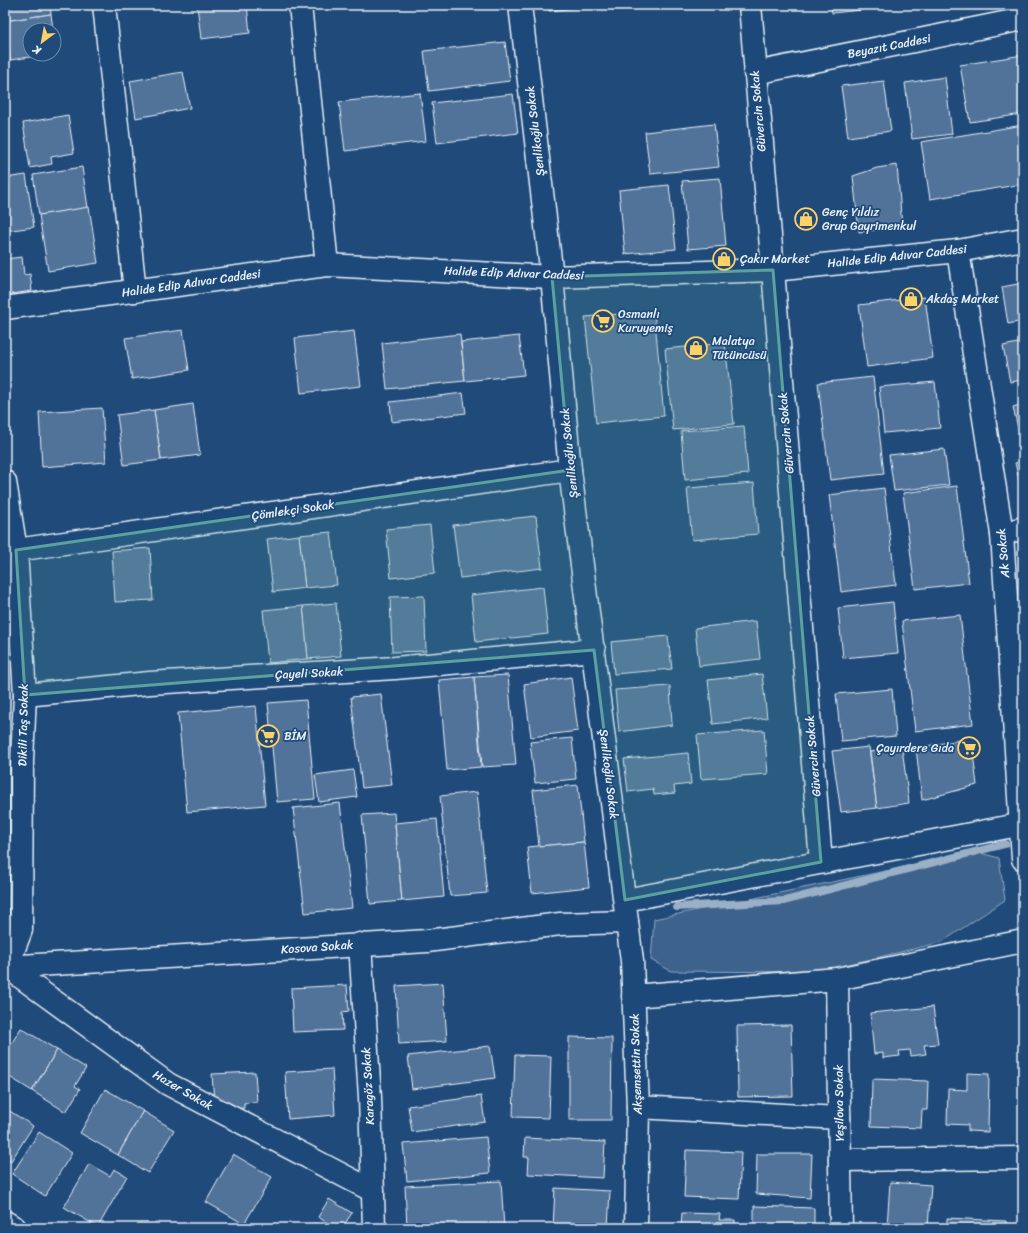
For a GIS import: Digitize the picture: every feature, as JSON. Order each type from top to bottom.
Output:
[{"type":"street","points":[[104,5],[135,291]]},
{"type":"street","points":[[300,5],[327,265]]},
{"type":"street","name":"Şenlikoğlu Sokak","points":[[520,5],[552,277],[570,470],[625,900]]},
{"type":"street","name":"Güvercin Sokak","points":[[750,5],[821,862]]},
{"type":"street","name":"Beyazıt Caddesi","points":[[755,73],[1023,19]]},
{"type":"street","name":"Halide Edip Adıvar Caddesi","points":[[5,308],[327,265],[552,277],[773,270],[958,250],[1023,239]]},
{"type":"street","name":"Ak Sokak","points":[[958,250],[1002,534],[1022,824],[1023,859]]},
{"type":"street","name":"Çömlekçi Sokak","points":[[16,550],[570,470]]},
{"type":"street","name":"Dikili Taş Sokak","points":[[5,482],[16,550],[25,695],[22,761],[21,930],[6,967]]},
{"type":"street","points":[[1002,534],[1023,528]]},
{"type":"street","name":"Çayeli Sokak","points":[[25,695],[150,683],[395,668],[594,650]]},
{"type":"street","points":[[625,900],[1022,824]]},
{"type":"street","name":"Akşemsettin Sokak","points":[[625,900],[633,996],[638,1107],[636,1228]]},
{"type":"street","name":"Kosova Sokak","points":[[6,967],[427,941],[560,924],[628,922]]},
{"type":"street","points":[[633,996],[837,979],[1023,941]]},
{"type":"street","name":"Karagöz Sokak","points":[[360,944],[370,1097],[374,1228]]},
{"type":"street","name":"Hazer Sokak","points":[[6,967],[168,1084],[373,1191]]},
{"type":"street","name":"Yeşilova Sokak","points":[[837,979],[841,1228]]},
{"type":"street","points":[[638,1107],[839,1118]]},
{"type":"street","points":[[840,1160],[1023,1158]]},
{"type":"street","points":[[5,1222],[15,1228]]},
{"type":"highlighted area","points":[[773,270],[821,862],[625,900],[594,650],[25,695],[16,550],[570,470],[552,277]]},
{"type":"shaded area","points":[[977,852],[999,858],[1005,900],[942,942],[817,972],[671,971],[651,960],[654,919]]},
{"type":"building","points":[[5,5],[50,5],[51,14],[5,21]]},
{"type":"building","points":[[119,5],[152,5],[119,9]]},
{"type":"building","points":[[197,5],[247,5],[250,33],[201,39]]},
{"type":"building","points":[[548,5],[605,5],[549,11]]},
{"type":"building","points":[[831,5],[871,5],[871,9],[832,13]]},
{"type":"building","points":[[51,14],[52,22],[22,22],[22,58],[10,60],[5,21]]},
{"type":"building","points":[[505,42],[510,81],[429,91],[424,51]]},
{"type":"building","points":[[1023,55],[1023,114],[970,122],[960,65]]},
{"type":"building","points":[[183,72],[190,108],[136,118],[130,81]]},
{"type":"building","points":[[945,77],[952,134],[912,139],[905,83]]},
{"type":"building","points":[[884,81],[891,131],[848,137],[841,86]]},
{"type":"building","points":[[420,93],[426,141],[345,151],[339,102]]},
{"type":"building","points":[[513,94],[518,133],[437,143],[432,103]]},
{"type":"building","points":[[68,115],[74,153],[51,157],[52,164],[30,168],[23,123]]},
{"type":"building","points":[[714,124],[719,167],[650,174],[645,132]]},
{"type":"building","points":[[1023,125],[1023,184],[930,199],[921,142]]},
{"type":"building","points":[[897,165],[902,227],[859,232],[853,176],[877,168]]},
{"type":"building","points":[[82,167],[88,208],[39,215],[33,175]]},
{"type":"building","points":[[26,175],[34,227],[5,231],[5,178]]},
{"type":"building","points":[[720,178],[726,246],[688,249],[682,181]]},
{"type":"building","points":[[669,185],[676,249],[625,254],[619,190]]},
{"type":"building","points":[[89,207],[98,263],[48,271],[39,215]]},
{"type":"building","points":[[22,257],[24,275],[30,274],[32,291],[5,295],[5,259]]},
{"type":"building","points":[[1023,283],[1023,321],[1008,324],[1002,287]]},
{"type":"building","points":[[925,297],[933,358],[867,367],[859,305]]},
{"type":"building","points":[[654,311],[664,416],[596,423],[585,317]]},
{"type":"building","points":[[183,330],[189,370],[132,379],[125,338]]},
{"type":"building","points":[[354,331],[361,386],[301,393],[295,338]]},
{"type":"building","points":[[460,334],[465,381],[387,389],[382,343]]},
{"type":"building","points":[[519,336],[524,375],[465,381],[461,342]]},
{"type":"building","points":[[1023,342],[1023,380],[1010,382],[1003,346]]},
{"type":"building","points":[[725,343],[734,424],[673,430],[665,349]]},
{"type":"building","points":[[873,377],[884,474],[830,480],[818,383]]},
{"type":"building","points":[[935,382],[940,428],[884,433],[879,387]]},
{"type":"building","points":[[463,393],[466,413],[392,422],[390,402]]},
{"type":"building","points":[[193,404],[200,455],[161,460],[154,410]]},
{"type":"building","points":[[1023,404],[1023,450],[1013,407]]},
{"type":"building","points":[[102,408],[106,462],[42,467],[39,412]]},
{"type":"building","points":[[154,410],[161,460],[124,465],[117,415]]},
{"type":"building","points":[[744,426],[748,474],[685,480],[681,431]]},
{"type":"building","points":[[944,449],[949,485],[894,491],[889,455]]},
{"type":"building","points":[[1023,461],[1023,496],[1015,463]]},
{"type":"building","points":[[754,483],[758,534],[692,540],[687,488]]},
{"type":"building","points":[[957,486],[969,583],[915,589],[903,493]]},
{"type":"building","points":[[884,488],[896,585],[841,592],[829,495]]},
{"type":"building","points":[[536,516],[542,568],[460,578],[453,525]]},
{"type":"building","points":[[430,525],[435,573],[391,578],[386,529]]},
{"type":"building","points":[[331,532],[337,585],[305,588],[299,535]]},
{"type":"building","points":[[299,535],[305,588],[273,592],[267,539]]},
{"type":"building","points":[[150,548],[153,600],[115,602],[112,551]]},
{"type":"building","points":[[543,587],[548,634],[476,642],[471,595]]},
{"type":"building","points":[[424,596],[426,651],[392,652],[390,597]]},
{"type":"building","points":[[893,602],[898,653],[843,658],[838,608]]},
{"type":"building","points":[[336,603],[341,656],[308,659],[303,606]]},
{"type":"building","points":[[303,606],[308,659],[268,663],[263,610]]},
{"type":"building","points":[[960,615],[973,724],[915,731],[902,621]]},
{"type":"building","points":[[756,621],[760,659],[699,666],[695,628]]},
{"type":"building","points":[[668,636],[672,669],[614,674],[611,642]]},
{"type":"building","points":[[762,674],[767,718],[713,724],[708,680]]},
{"type":"building","points":[[508,675],[516,765],[482,767],[474,677]]},
{"type":"building","points":[[474,677],[481,767],[447,770],[439,680]]},
{"type":"building","points":[[571,677],[578,731],[531,737],[524,684]]},
{"type":"building","points":[[670,686],[672,725],[619,732],[615,690]]},
{"type":"building","points":[[892,689],[896,736],[841,741],[836,694]]},
{"type":"building","points":[[381,694],[392,785],[362,788],[351,697]]},
{"type":"building","points":[[306,700],[315,799],[277,802],[268,703]]},
{"type":"building","points":[[256,706],[265,805],[187,812],[178,713]]},
{"type":"building","points":[[764,730],[768,774],[701,779],[697,735]]},
{"type":"building","points":[[572,738],[576,779],[535,783],[530,742]]},
{"type":"building","points":[[971,738],[977,785],[922,800],[916,748]]},
{"type":"building","points":[[869,747],[877,808],[841,812],[832,751]]},
{"type":"building","points":[[902,747],[909,803],[877,808],[870,752]]},
{"type":"building","points":[[688,753],[691,784],[674,786],[675,793],[654,795],[653,789],[628,792],[624,759]]},
{"type":"building","points":[[353,770],[357,797],[319,802],[315,775]]},
{"type":"building","points":[[578,785],[584,842],[539,846],[533,790]]},
{"type":"building","points":[[477,792],[487,893],[450,896],[440,796]]},
{"type":"building","points":[[340,803],[352,908],[305,913],[293,808]]},
{"type":"building","points":[[394,813],[402,901],[370,904],[362,815]]},
{"type":"building","points":[[437,819],[444,897],[402,901],[395,823]]},
{"type":"building","points":[[584,842],[589,887],[532,893],[527,847]]},
{"type":"building","points":[[443,983],[447,1041],[399,1044],[396,986]]},
{"type":"building","points":[[347,985],[349,1011],[342,1012],[343,1030],[293,1032],[291,988]]},
{"type":"building","points":[[933,1007],[938,1044],[924,1045],[926,1054],[911,1056],[910,1050],[899,1051],[900,1056],[883,1058],[883,1053],[874,1054],[870,1013]]},
{"type":"building","points":[[791,1025],[793,1096],[738,1097],[737,1026]]},
{"type":"building","points":[[21,1028],[57,1050],[32,1091],[5,1074],[5,1054]]},
{"type":"building","points":[[569,1037],[612,1038],[611,1120],[569,1120]]},
{"type":"building","points":[[490,1046],[495,1078],[412,1089],[408,1056]]},
{"type":"building","points":[[57,1050],[86,1068],[75,1086],[80,1089],[66,1112],[32,1091]]},
{"type":"building","points":[[515,1055],[551,1056],[549,1118],[513,1117]]},
{"type":"building","points":[[332,1069],[335,1115],[288,1119],[285,1072]]},
{"type":"building","points":[[255,1072],[257,1102],[244,1103],[244,1108],[227,1109],[226,1101],[214,1102],[212,1074]]},
{"type":"building","points":[[967,1073],[989,1074],[988,1132],[968,1131],[968,1125],[947,1124],[948,1089],[967,1090]]},
{"type":"building","points":[[872,1079],[928,1081],[927,1110],[922,1110],[921,1128],[871,1126]]},
{"type":"building","points":[[105,1089],[143,1111],[118,1155],[80,1133]]},
{"type":"building","points":[[481,1096],[485,1122],[412,1132],[408,1106]]},
{"type":"building","points":[[5,1108],[33,1126],[11,1161],[5,1158]]},
{"type":"building","points":[[143,1111],[174,1130],[148,1173],[118,1155]]},
{"type":"building","points":[[39,1132],[72,1153],[45,1196],[12,1174]]},
{"type":"building","points":[[486,1137],[490,1173],[407,1181],[403,1144]]},
{"type":"building","points":[[525,1138],[605,1142],[603,1178],[528,1174],[529,1157],[524,1157]]},
{"type":"building","points":[[686,1150],[741,1152],[739,1199],[684,1197]]},
{"type":"building","points":[[233,1154],[272,1177],[244,1224],[206,1202]]},
{"type":"building","points":[[757,1154],[812,1154],[810,1198],[756,1194]]},
{"type":"building","points":[[89,1164],[110,1176],[114,1169],[127,1176],[98,1227],[64,1207]]},
{"type":"building","points":[[501,1181],[504,1228],[407,1228],[405,1186]]},
{"type":"building","points":[[890,1182],[931,1185],[928,1228],[887,1227]]},
{"type":"building","points":[[555,1188],[610,1191],[608,1228],[553,1228]]},
{"type":"building","points":[[329,1199],[352,1213],[342,1228],[335,1228],[318,1217]]},
{"type":"building","points":[[754,1206],[814,1208],[814,1228],[754,1228]]},
{"type":"building","points":[[682,1213],[720,1214],[719,1220],[735,1220],[735,1228],[681,1228]]},
{"type":"building","points":[[947,1218],[1006,1221],[1006,1228],[947,1228]]},
{"type":"building","points":[[314,1223],[325,1228],[311,1228]]},
{"type":"waterway","points":[[677,907],[784,901],[1005,844]]},
{"type":"place","name":"Genç Yıldız Grup Gayrimenkul","points":[[806,219]]},
{"type":"place","name":"Çakır Market","points":[[724,259]]},
{"type":"place","name":"Akdaş Market","points":[[911,299]]},
{"type":"place","name":"Osmanlı Kuruyemiş","points":[[603,321]]},
{"type":"place","name":"Malatya Tütüncüsü","points":[[696,348]]},
{"type":"place","name":"BİM","points":[[268,736]]},
{"type":"place","name":"Çayırdere Gıda","points":[[969,748]]}]
